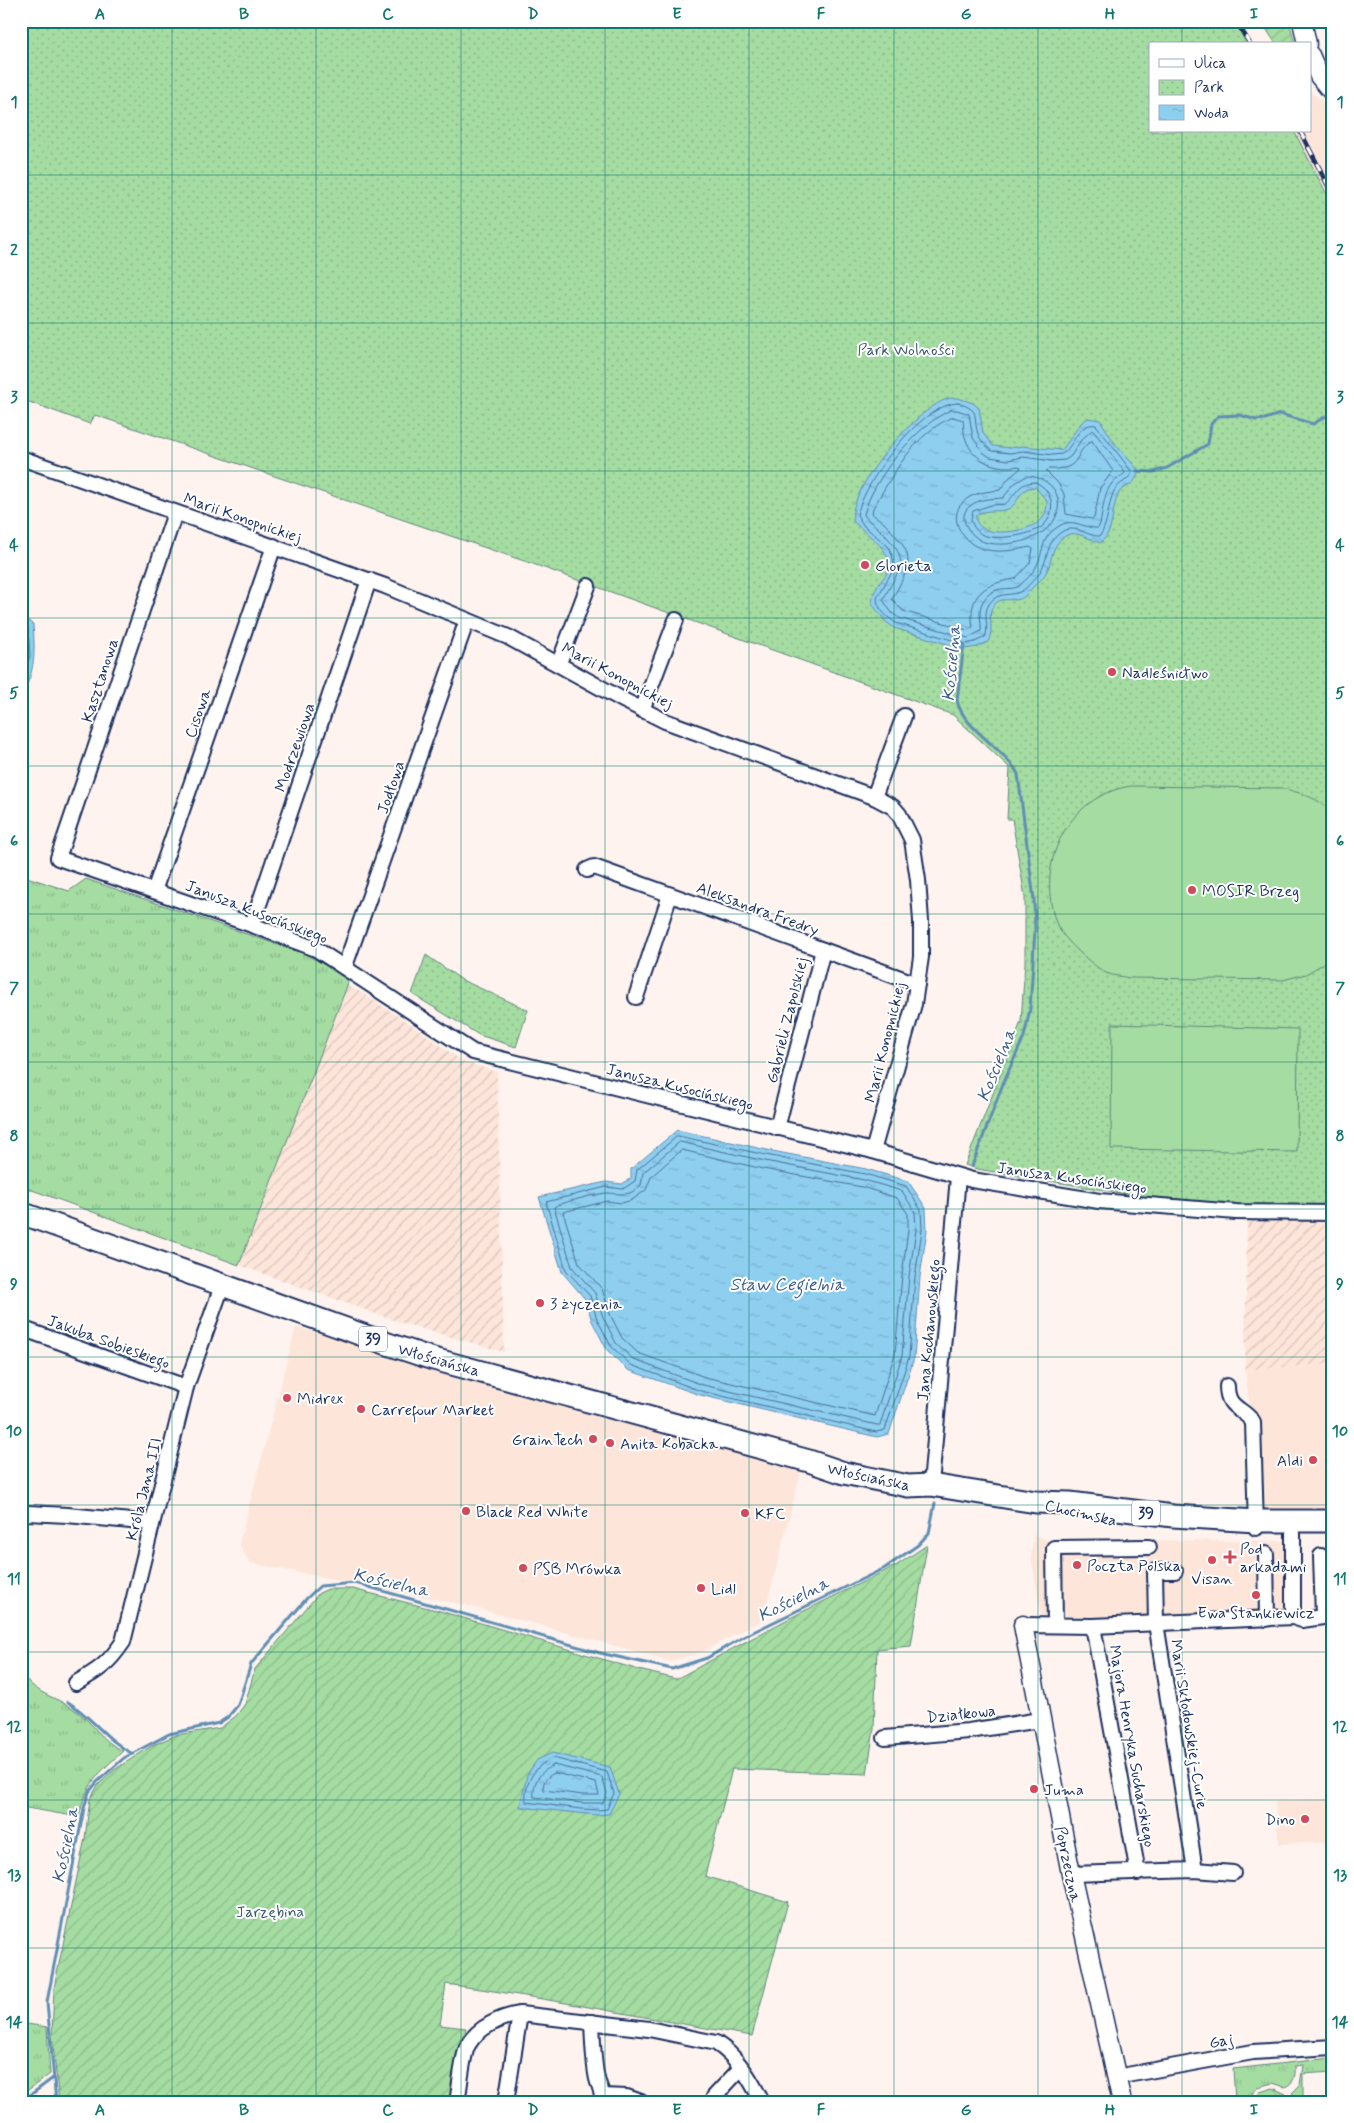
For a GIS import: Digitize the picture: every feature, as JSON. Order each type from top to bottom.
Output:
[{"type":"main road","name":"Włościańska","points":[[21,1213],[222,1286],[430,1358],[809,1461],[910,1476],[931,1486],[1036,1502]]},
{"type":"main road","name":"Chocimska","points":[[1036,1502],[1070,1512],[1148,1525],[1256,1526],[1333,1521]]},
{"type":"main road","name":"Chocimska","points":[[1256,1526],[1293,1533],[1333,1529]]},
{"type":"street","points":[[1302,21],[1307,42]]},
{"type":"street","points":[[1312,60],[1319,76],[1333,93]]},
{"type":"street","name":"Marii Konopnickiej","points":[[21,458],[369,580],[508,637],[665,721],[874,797],[893,807],[899,814],[912,840],[918,880],[921,921],[920,957],[914,1004],[873,1151]]},
{"type":"street","name":"Kasztanowa","points":[[58,858],[175,513]]},
{"type":"street","name":"Cisowa","points":[[154,891],[274,546]]},
{"type":"street","name":"Modrzewiowa","points":[[252,925],[369,580]]},
{"type":"street","points":[[559,663],[588,586]]},
{"type":"street","name":"Jodłowa","points":[[345,966],[467,620]]},
{"type":"street","points":[[642,710],[676,620]]},
{"type":"street","points":[[874,797],[904,716]]},
{"type":"street","name":"Janusza Kusocińskiego","points":[[58,858],[316,949],[345,966],[473,1052],[873,1151],[958,1177],[1099,1201],[1236,1212],[1333,1213]]},
{"type":"street","name":"Aleksandra Fredry","points":[[587,870],[594,867],[917,984]]},
{"type":"street","points":[[636,997],[670,895]]},
{"type":"street","name":"Gabrieli Zapolskiej","points":[[777,1128],[823,950]]},
{"type":"street","name":"Jana Kochanowskiego","points":[[931,1486],[958,1177]]},
{"type":"street","name":"Króla Jana III","points":[[76,1683],[111,1660],[123,1642],[186,1387],[222,1286]]},
{"type":"street","name":"Jakuba Sobieskiego","points":[[21,1328],[186,1387]]},
{"type":"street","points":[[1226,1386],[1227,1396],[1234,1407],[1248,1414],[1253,1422],[1256,1526]]},
{"type":"street","points":[[21,1515],[28,1513],[67,1515],[152,1523]]},
{"type":"street","points":[[1293,1533],[1293,1617]]},
{"type":"street","points":[[1055,1626],[1054,1548],[1149,1547]]},
{"type":"street","points":[[1266,1554],[1267,1619]]},
{"type":"street","name":"Marii Skłodowskiej-Curie","points":[[1195,1870],[1156,1623],[1293,1617],[1302,1620],[1323,1618],[1321,1556]]},
{"type":"street","points":[[1156,1623],[1155,1571],[1174,1571]]},
{"type":"street","name":"Majora Henryka Sucharskiego","points":[[1022,1625],[1093,1626],[1156,1623]]},
{"type":"street","name":"Poprzeczna","points":[[1022,1625],[1071,1874],[1122,2102]]},
{"type":"street","name":"Majora Henryka Sucharskiego","points":[[1093,1626],[1138,1873]]},
{"type":"street","name":"Działkowa","points":[[884,1738],[969,1731],[1040,1720]]},
{"type":"street","points":[[1071,1874],[1195,1870],[1233,1873]]},
{"type":"street","points":[[506,2102],[520,2014]]},
{"type":"street","points":[[457,2102],[468,2046],[484,2028],[508,2016],[520,2014],[679,2034],[716,2043],[726,2049],[741,2068],[762,2102]]},
{"type":"street","points":[[592,2022],[592,2044],[597,2080],[602,2099],[627,2097],[641,2102]]},
{"type":"street","name":"Gaj","points":[[1116,2077],[1253,2052],[1333,2047]]},
{"type":"street","points":[[714,2097],[741,2068]]},
{"type":"shaded area","points":[[1312,93],[1333,108],[1333,250],[1276,132],[1312,132]]},
{"type":"shaded area","points":[[347,986],[359,991],[421,1031],[462,1061],[497,1072],[504,1352],[399,1322],[239,1265]]},
{"type":"shaded area","points":[[1247,1220],[1333,1220],[1333,1364],[1245,1370]]},
{"type":"shaded area","points":[[296,1327],[801,1471],[763,1619],[702,1652],[671,1661],[465,1605],[250,1563],[239,1544]]},
{"type":"shaded area","points":[[1333,1364],[1333,1512],[1264,1511],[1245,1370]]},
{"type":"shaded area","points":[[1034,1535],[1047,1540],[1289,1541],[1290,1614],[1159,1619],[1041,1615],[1031,1555]]},
{"type":"shaded area","points":[[1333,1799],[1333,1842],[1279,1844],[1275,1801]]},
{"type":"green space","name":"Park Wolności","points":[[21,21],[1234,21],[1246,42],[1149,42],[1149,132],[1295,132],[1333,206],[1333,1213],[1236,1212],[977,1169],[965,1165],[1021,1022],[1025,963],[1025,897],[1012,819],[1007,819],[1010,768],[953,715],[533,564],[95,415],[90,424],[21,399]]},
{"type":"green space","points":[[1261,21],[1289,21],[1294,42],[1275,42]]},
{"type":"green space","name":"MOSIR Brzeg","points":[[1131,786],[1282,788],[1309,797],[1328,808],[1333,813],[1333,958],[1306,974],[1283,980],[1129,978],[1106,973],[1086,958],[1072,945],[1057,925],[1051,902],[1050,880],[1053,858],[1061,837],[1073,819],[1089,804],[1108,792]]},
{"type":"green space","points":[[21,875],[69,891],[86,879],[305,954],[349,978],[239,1265],[21,1186]]},
{"type":"green space","points":[[426,955],[462,980],[528,1010],[516,1047],[479,1035],[412,994]]},
{"type":"green space","points":[[1112,1024],[1298,1029],[1297,1152],[1111,1149]]},
{"type":"green space","name":"Jarzębina","points":[[927,1545],[911,1646],[877,1649],[874,1729],[867,1774],[732,1769],[705,1876],[788,1902],[752,2036],[561,2002],[446,1984],[440,2025],[466,2028],[450,2102],[59,2102],[52,2035],[54,1988],[85,1838],[90,1799],[98,1785],[114,1770],[153,1745],[176,1735],[220,1728],[236,1716],[245,1704],[255,1669],[319,1593],[328,1589],[353,1589],[440,1611],[639,1670],[676,1679],[788,1619],[897,1565]]},
{"type":"green space","points":[[21,1679],[26,1679],[36,1689],[66,1704],[79,1713],[103,1737],[123,1751],[107,1766],[90,1787],[85,1795],[79,1817],[21,1807]]},
{"type":"green space","points":[[21,2023],[47,2027],[50,2074],[21,2095]]},
{"type":"green space","points":[[1332,2051],[1333,2091],[1332,2072],[1303,2074],[1303,2102],[1297,2102],[1292,2093],[1300,2085],[1303,2065],[1295,2066],[1294,2079],[1285,2087],[1273,2083],[1257,2087],[1247,2102],[1235,2102],[1233,2069],[1332,2058]]},
{"type":"green space","points":[[1273,2088],[1286,2094],[1292,2102],[1252,2102],[1260,2092]]},
{"type":"water","points":[[957,398],[973,403],[979,408],[983,433],[993,446],[1010,448],[1022,446],[1062,450],[1081,423],[1088,418],[1100,420],[1116,445],[1139,471],[1134,482],[1120,491],[1116,499],[1111,526],[1105,538],[1100,543],[1084,536],[1067,535],[1055,547],[1046,573],[1026,595],[1016,600],[1001,600],[992,608],[990,616],[991,632],[988,642],[977,647],[964,649],[894,628],[885,621],[872,604],[872,600],[874,593],[889,568],[888,560],[880,546],[853,521],[854,507],[861,490],[886,452],[918,418],[947,399]],"holes":[[[1035,487],[1047,501],[1042,519],[1027,528],[1004,532],[993,531],[984,529],[978,523],[976,515],[1008,509],[1029,488]]]},
{"type":"water","points":[[21,616],[33,624],[34,644],[32,670],[21,696]]},
{"type":"water","name":"Staw Cegielnia","points":[[677,1130],[866,1169],[908,1181],[926,1208],[927,1230],[920,1277],[914,1358],[889,1434],[877,1437],[700,1395],[628,1370],[607,1350],[592,1321],[585,1299],[562,1272],[539,1197],[606,1182],[622,1184],[631,1178],[631,1169]]},
{"type":"water","points":[[552,1753],[610,1767],[619,1794],[609,1814],[598,1815],[520,1807],[527,1775],[537,1760]]},
{"type":"waterway","name":"Kościelna","points":[[1137,471],[1154,472],[1167,468],[1208,444],[1211,424],[1218,416],[1240,415],[1256,420],[1280,414],[1313,424],[1333,412]]},
{"type":"waterway","name":"Kościelna","points":[[964,645],[957,700],[960,710],[975,729],[1003,755],[1018,774],[1034,900],[1035,930],[1030,1009],[1024,1037],[1004,1081],[972,1166]]},
{"type":"waterway","name":"Kościelna","points":[[56,2102],[47,2002],[84,1808],[89,1792],[97,1782],[124,1758],[169,1734],[219,1723],[228,1717],[238,1705],[251,1664],[307,1598],[320,1586],[355,1583],[600,1653],[672,1669],[707,1658],[745,1636],[885,1568],[918,1545],[929,1533],[935,1503]]},
{"type":"waterway","points":[[68,1702],[115,1742],[133,1754]]},
{"type":"waterway","points":[[21,2102],[53,2078]]},
{"type":"railway","points":[[1236,21],[1249,42]]},
{"type":"railway","points":[[1301,132],[1333,195]]},
{"type":"place","name":"Glorieta","points":[[865,565]]},
{"type":"place","name":"Nadleśnictwo","points":[[1112,672]]},
{"type":"place","name":"MOSIR Brzeg","points":[[1192,890]]},
{"type":"place","name":"3 życzenia","points":[[540,1303]]},
{"type":"place","name":"Midrex","points":[[287,1398]]},
{"type":"place","name":"Carrefour Market","points":[[361,1409]]},
{"type":"place","name":"GrainTech","points":[[593,1439]]},
{"type":"place","name":"Anita Kobacka","points":[[610,1443]]},
{"type":"place","name":"Aldi","points":[[1313,1460]]},
{"type":"place","name":"Black Red White","points":[[466,1511]]},
{"type":"place","name":"KFC","points":[[745,1513]]},
{"type":"place","name":"Pod arkadami","points":[[1230,1557]]},
{"type":"place","name":"Visan","points":[[1212,1560]]},
{"type":"place","name":"Poczta Polska","points":[[1077,1565]]},
{"type":"place","name":"PSB Mrówka","points":[[523,1568]]},
{"type":"place","name":"Lidl","points":[[701,1588]]},
{"type":"place","name":"Ewa Stankiewicz","points":[[1256,1595]]},
{"type":"place","name":"Juma","points":[[1034,1789]]},
{"type":"place","name":"Dino","points":[[1305,1819]]}]
